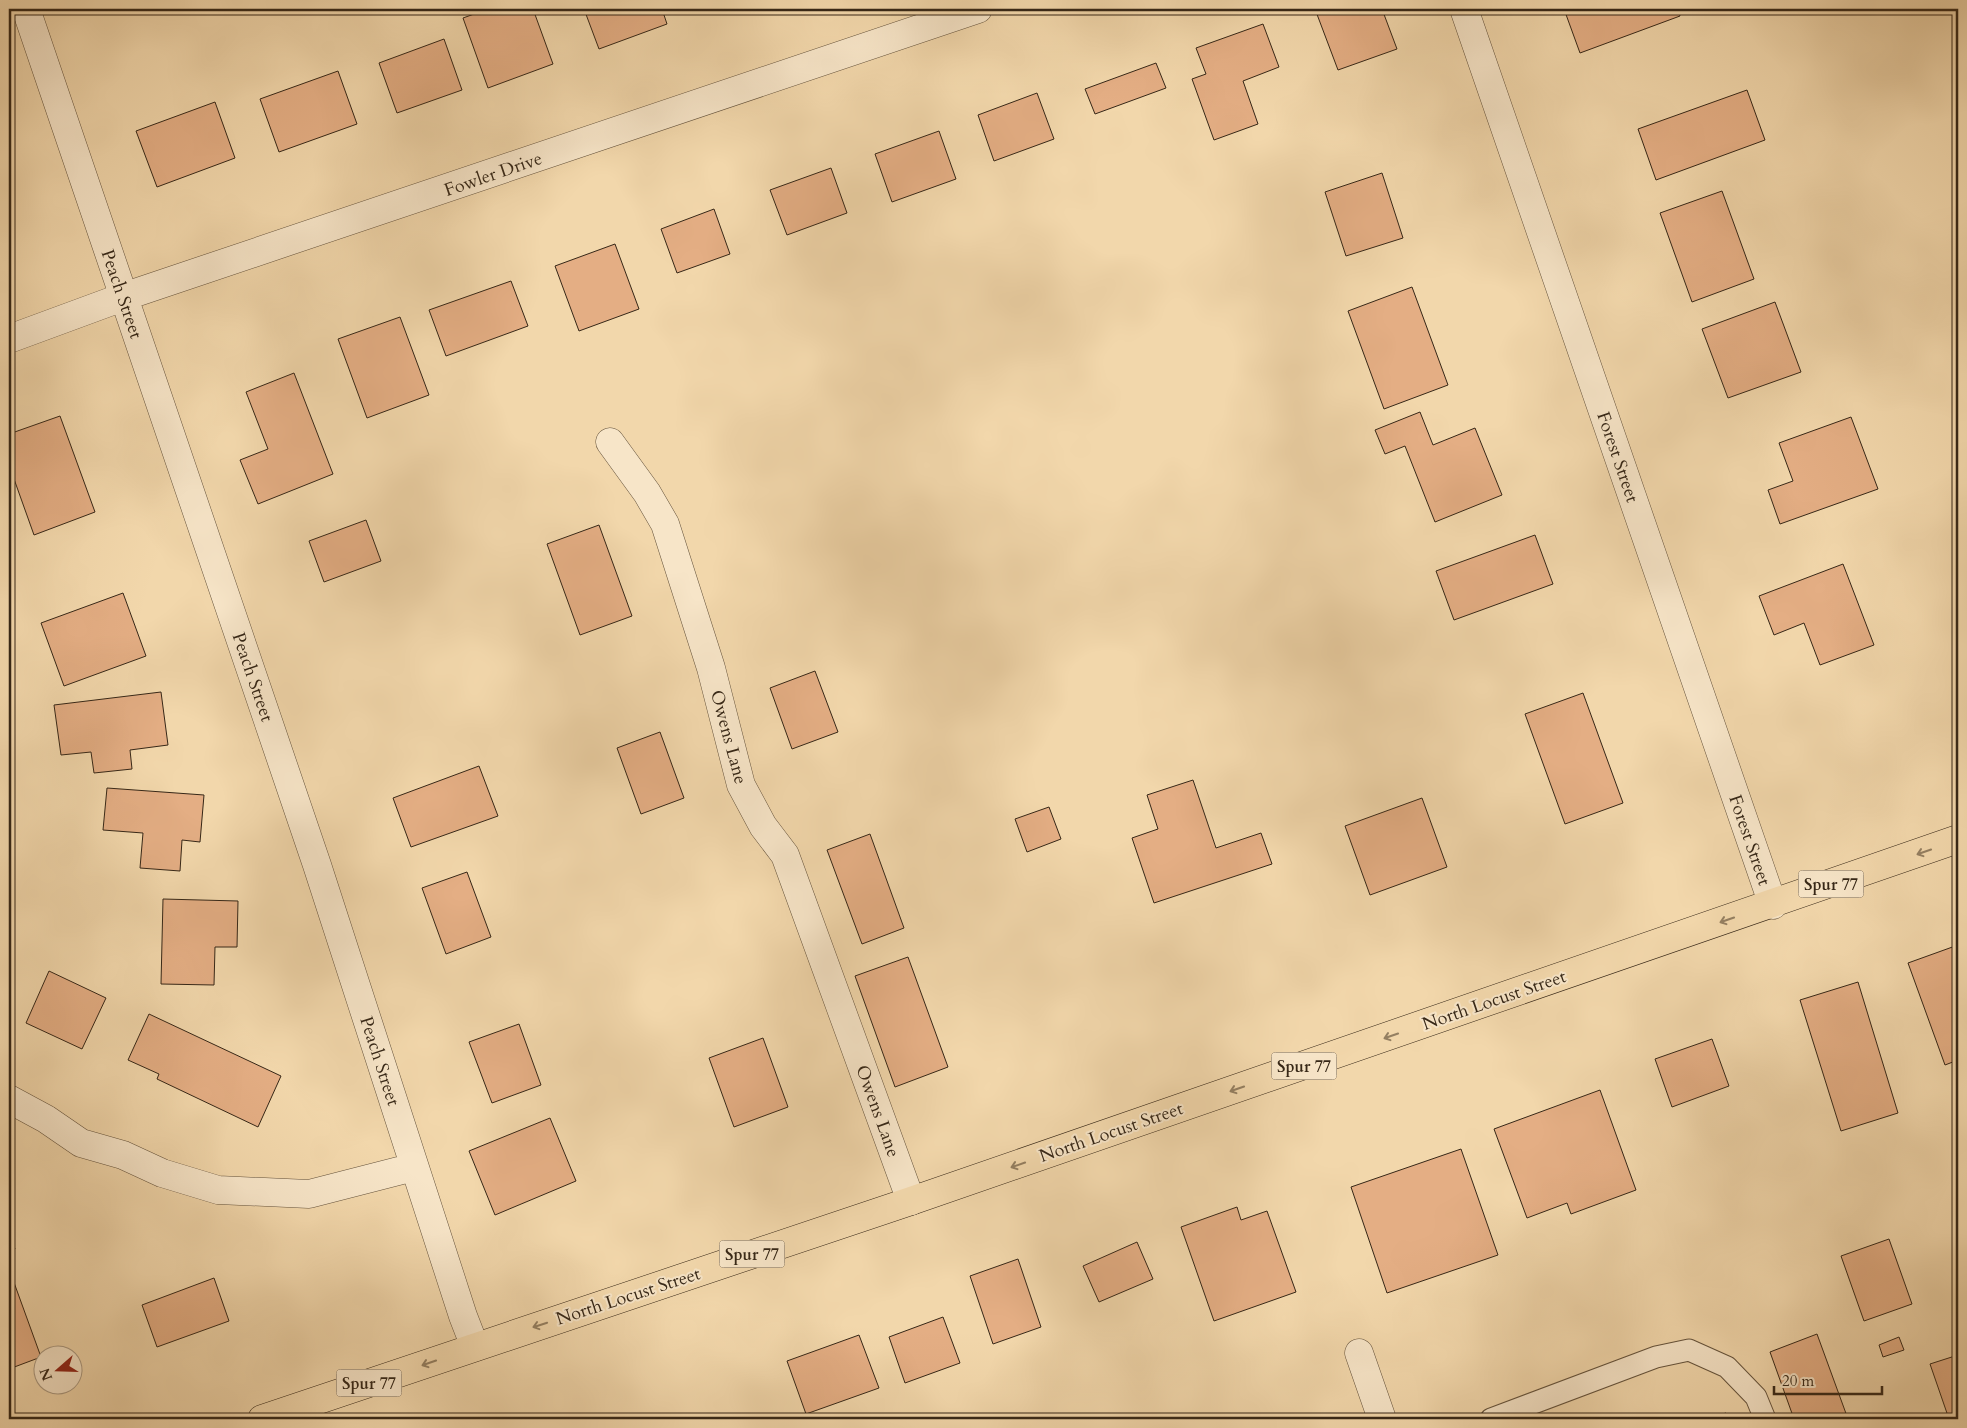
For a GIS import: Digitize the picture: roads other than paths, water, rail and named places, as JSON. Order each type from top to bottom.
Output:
[{"type":"main road","name":"North Locust Street","points":[[262,1419],[911,1201],[1958,840]]},
{"type":"street","name":"Peach Street","points":[[26,9],[317,865],[414,1167],[475,1347]]},
{"type":"street","name":"Fowler Drive","points":[[9,339],[123,297],[978,9]]},
{"type":"street","name":"Forest Street","points":[[1464,9],[1773,904]]},
{"type":"street","name":"Owens Lane","points":[[610,442],[647,493],[665,524],[711,668],[741,785],[762,826],[785,855],[911,1201]]},
{"type":"street","points":[[9,1100],[46,1119],[81,1144],[123,1155],[162,1173],[218,1190],[309,1194],[414,1167]]},
{"type":"street","points":[[1359,1353],[1382,1419]]},
{"type":"lane","points":[[1490,1419],[1656,1357],[1689,1350],[1727,1367],[1756,1397],[1765,1419]]}]
